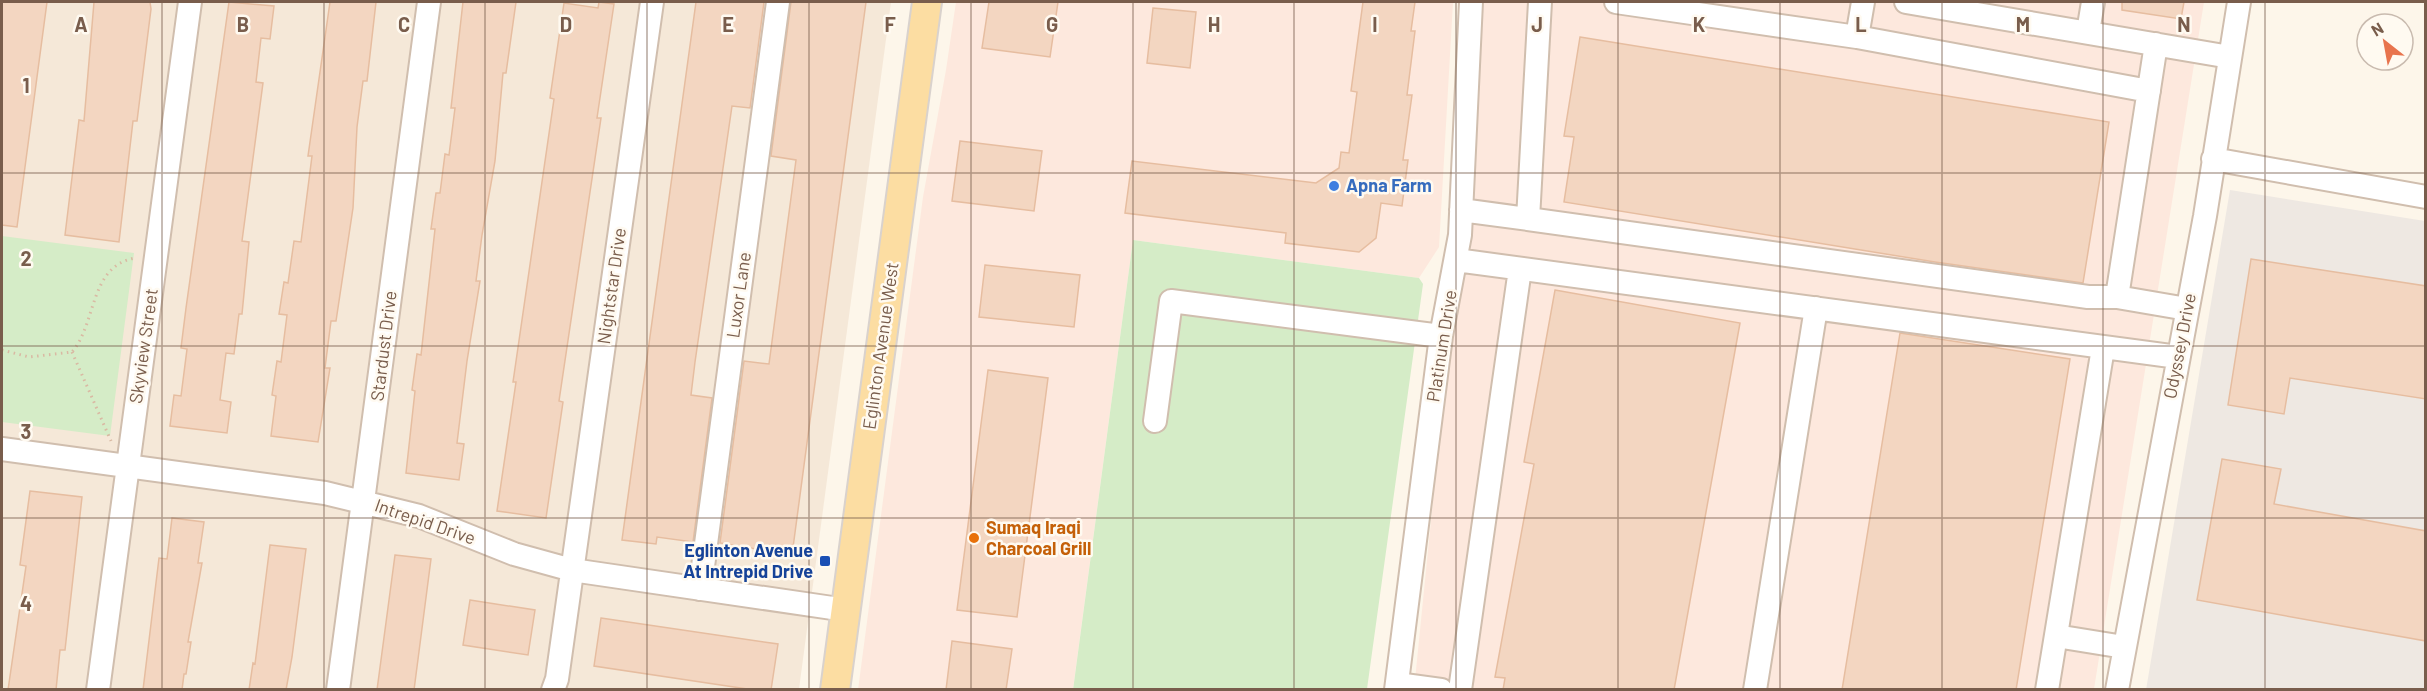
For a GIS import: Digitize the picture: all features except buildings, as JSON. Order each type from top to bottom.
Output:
[{"type":"main road","name":"Eglinton Avenue West","points":[[835,690],[927,2]]},
{"type":"street","name":"Skyview Street","points":[[98,690],[190,2]]},
{"type":"street","name":"Stardust Drive","points":[[338,690],[429,2]]},
{"type":"street","name":"Nightstar Drive","points":[[553,690],[557,679],[652,2]]},
{"type":"street","name":"Luxor Lane","points":[[700,589],[778,2]]},
{"type":"street","name":"Platinum Drive","points":[[1396,687],[1441,336],[1456,261],[1461,210],[1471,2]]},
{"type":"street","points":[[1528,219],[1540,2]]},
{"type":"street","points":[[1616,2],[1857,37],[2149,91]]},
{"type":"street","points":[[1857,37],[1863,2]]},
{"type":"street","points":[[1906,2],[2230,57]]},
{"type":"street","points":[[2088,32],[2093,2]]},
{"type":"street","name":"Odyssey Drive","points":[[2117,690],[2187,309],[2239,2]]},
{"type":"street","points":[[2117,297],[2156,44]]},
{"type":"street","points":[[2213,159],[2426,197]]},
{"type":"street","points":[[1461,210],[2088,297],[2117,297],[2187,309]]},
{"type":"street","points":[[1456,261],[2178,357]]},
{"type":"street","points":[[1460,690],[1520,269]]},
{"type":"street","points":[[1155,421],[1171,301],[1441,336]]},
{"type":"street","points":[[1755,690],[1816,308]]},
{"type":"street","points":[[2048,690],[2103,348]]},
{"type":"street","name":"Intrepid Drive","points":[[2,449],[325,493],[419,516],[514,554],[572,570],[846,610]]},
{"type":"street","points":[[2056,636],[2124,647]]},
{"type":"street","points":[[1396,687],[1441,690]]},
{"type":"path","points":[[2,350],[29,357],[72,352],[83,339],[96,294],[106,274],[118,263],[135,258]]},
{"type":"path","points":[[72,352],[111,441]]},
{"type":"shaded area","points":[[2,2],[891,2],[799,689],[2,689]]},
{"type":"shaded area","points":[[956,2],[1453,2],[1439,247],[1419,278],[1133,240],[1073,689],[858,690],[923,197]]},
{"type":"shaded area","points":[[1483,2],[2204,2],[2094,689],[1414,690]]},
{"type":"shaded area","points":[[2230,190],[2425,221],[2425,689],[2146,690]]},
{"type":"green space","points":[[2,236],[134,253],[110,436],[2,422]]},
{"type":"green space","points":[[1133,240],[1419,278],[1423,284],[1367,689],[1073,690]]},
{"type":"place","name":"Apna Farm","points":[[1334,186]]},
{"type":"place","name":"Sumaq Iraqi Charcoal Grill","points":[[974,538]]},
{"type":"place","name":"Eglinton Avenue At Intrepid Drive","points":[[825,561]]}]
